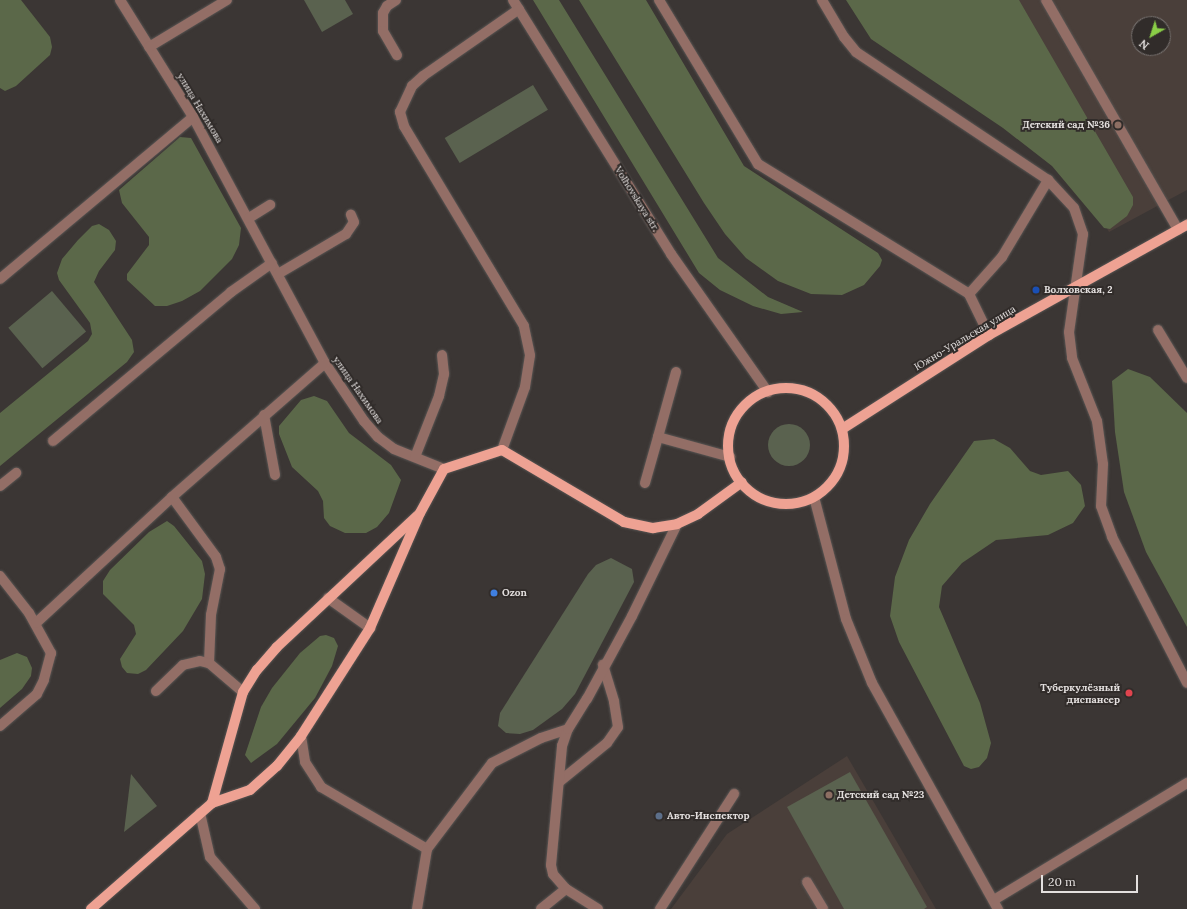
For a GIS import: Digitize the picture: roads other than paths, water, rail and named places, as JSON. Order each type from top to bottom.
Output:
[{"type":"main road","name":"Южно-Уральская улица","points":[[842,429],[989,335],[1187,225]]},
{"type":"main road","points":[[791,388],[813,395],[831,409],[842,429],[844,440],[841,465],[835,478],[814,497],[801,502],[775,503],[762,499],[742,482],[730,457],[730,433],[740,412],[758,396],[768,392],[791,388]]},
{"type":"main road","points":[[91,909],[212,803],[250,790],[277,766],[301,736],[370,628],[420,513],[444,469],[502,450],[624,522],[653,528],[677,524],[698,514],[742,482]]},
{"type":"main road","points":[[212,803],[243,692],[277,647],[420,513]]},
{"type":"street","name":"улица Нахимова","points":[[120,0],[193,117],[249,218],[324,363],[378,437],[394,449],[444,469]]},
{"type":"street","points":[[149,47],[227,0]]},
{"type":"street","points":[[396,0],[387,6],[383,13],[383,31],[397,54]]},
{"type":"street","name":"Volhovskaya str.","points":[[514,0],[670,254],[768,392]]},
{"type":"street","points":[[660,0],[758,164],[969,294],[989,335]]},
{"type":"street","points":[[822,0],[856,52],[1048,180],[1074,208],[1083,234],[1074,287],[1069,332],[1072,358],[1097,421],[1104,464],[1101,506],[1112,537],[1187,682]]},
{"type":"street","points":[[1046,0],[1178,230]]},
{"type":"street","points":[[502,450],[525,387],[530,355],[524,326],[404,126],[400,112],[412,86],[423,76],[519,9]]},
{"type":"street","points":[[0,279],[193,117]]},
{"type":"street","points":[[969,294],[1002,256],[1048,180]]},
{"type":"street","points":[[249,218],[270,205]]},
{"type":"street","points":[[278,274],[346,234],[354,222],[351,215]]},
{"type":"street","points":[[53,441],[219,302],[272,263]]},
{"type":"street","points":[[1158,330],[1187,378]]},
{"type":"street","points":[[415,457],[438,396],[444,374],[442,355]]},
{"type":"street","points":[[36,623],[172,497],[324,363]]},
{"type":"street","points":[[645,483],[676,372]]},
{"type":"street","points":[[264,416],[275,475]]},
{"type":"street","points":[[658,437],[730,457]]},
{"type":"street","points":[[0,486],[16,473]]},
{"type":"street","points":[[172,497],[216,557],[220,569],[211,615],[209,663]]},
{"type":"street","points":[[814,497],[846,619],[872,683],[996,905],[1187,783]]},
{"type":"street","points":[[598,909],[586,906],[566,889],[553,874],[551,865],[562,746],[568,729],[587,699],[603,665],[632,616],[677,524]]},
{"type":"street","points":[[0,576],[36,623],[51,653],[44,680],[37,694],[0,726]]},
{"type":"street","points":[[328,598],[370,628]]},
{"type":"street","points":[[156,691],[183,666],[200,661],[209,663],[243,692]]},
{"type":"street","points":[[558,782],[607,743],[618,727],[614,701],[603,665]]},
{"type":"street","points":[[417,909],[427,849],[492,763],[541,738],[568,729]]},
{"type":"street","points":[[301,736],[305,762],[321,787],[427,849]]},
{"type":"street","points":[[660,909],[734,794]]},
{"type":"street","points":[[200,814],[210,857],[256,909]]},
{"type":"street","points":[[807,882],[823,909]]},
{"type":"street","points":[[541,909],[566,889]]},
{"type":"place","name":"Детский сад №36","points":[[1118,125]]},
{"type":"place","name":"Волховская, 2","points":[[1036,290]]},
{"type":"place","name":"Ozon","points":[[494,593]]},
{"type":"place","name":"Туберкулёзный диспансер","points":[[1129,693]]},
{"type":"place","name":"Детский сад №23","points":[[829,795]]},
{"type":"place","name":"Авто-Инспектор","points":[[659,816]]}]
